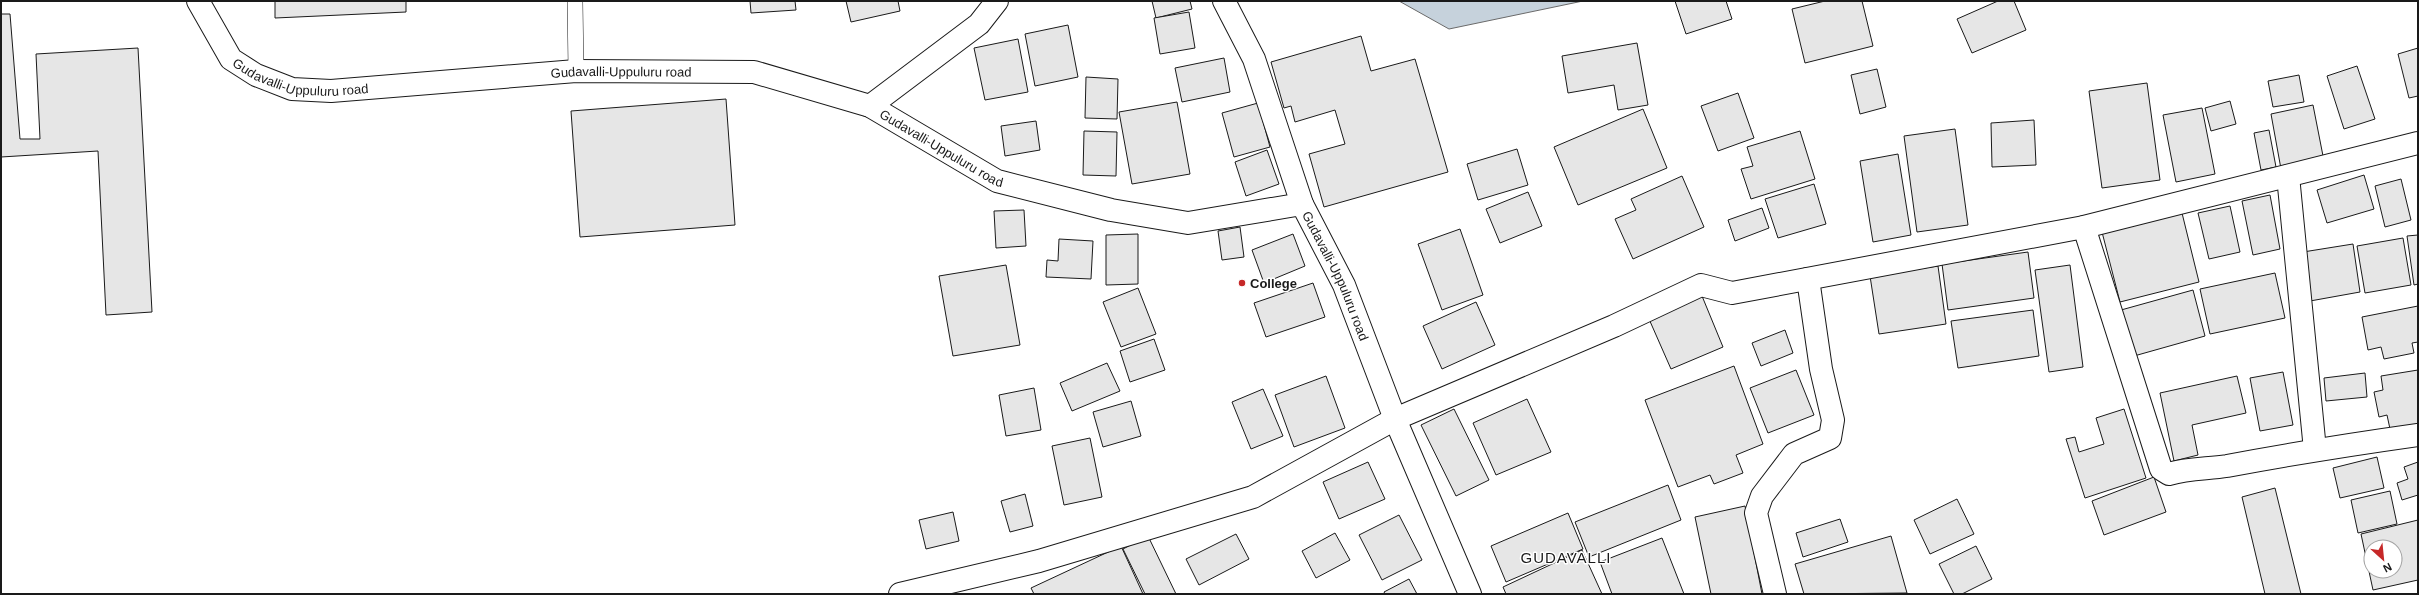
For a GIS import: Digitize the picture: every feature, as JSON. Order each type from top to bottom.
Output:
[{"type":"street","name":"Gudavalli-Uppuluru road","points":[[198,1],[231,59],[256,75],[292,89],[331,91],[576,71],[754,72],[870,106],[997,181],[1111,210],[1188,223],[1302,204],[1344,285],[1395,419],[1470,594]]},
{"type":"street","points":[[870,106],[979,24],[997,1]]},
{"type":"street","points":[[1224,1],[1254,59],[1302,204]]},
{"type":"street","points":[[900,594],[1040,561],[1253,496],[1395,419],[1614,326],[1701,285],[1732,293],[2084,227],[2418,143]]},
{"type":"street","points":[[2288,176],[2315,450]]},
{"type":"street","points":[[2084,227],[2161,469],[2169,474],[2184,470],[2218,467],[2315,450],[2418,435]]},
{"type":"street","points":[[1775,594],[1756,513],[1762,496],[1794,454],[1830,438],[1833,420],[1821,369],[1808,279]]},
{"type":"lane","points":[[575,1],[576,71]]},
{"type":"shaded area","points":[[1399,1],[1583,1],[1449,29]]},
{"type":"building","points":[[275,1],[406,1],[406,12],[275,18]]},
{"type":"building","points":[[750,1],[795,1],[796,10],[751,13]]},
{"type":"building","points":[[846,1],[898,1],[900,11],[851,22]]},
{"type":"building","points":[[1152,1],[1190,1],[1192,9],[1156,18]]},
{"type":"building","points":[[1675,1],[1726,1],[1732,19],[1686,34]]},
{"type":"building","points":[[1825,1],[1862,1],[1873,46],[1805,63],[1792,9]]},
{"type":"building","points":[[1998,1],[2014,1],[2026,30],[1972,53],[1957,19]]},
{"type":"building","points":[[1189,12],[1195,48],[1160,54],[1154,18]]},
{"type":"building","points":[[1,14],[10,14],[20,139],[40,139],[36,54],[138,48],[152,312],[106,315],[98,151],[1,157]]},
{"type":"building","points":[[1068,25],[1078,77],[1035,86],[1025,34]]},
{"type":"building","points":[[1361,36],[1371,71],[1415,59],[1448,172],[1324,207],[1309,154],[1345,144],[1335,110],[1295,122],[1291,106],[1284,108],[1271,62]]},
{"type":"building","points":[[1018,39],[1028,92],[985,100],[974,48]]},
{"type":"building","points":[[1637,43],[1648,105],[1618,110],[1614,85],[1568,93],[1562,56]]},
{"type":"building","points":[[2418,48],[2418,96],[2409,98],[2398,54]]},
{"type":"building","points":[[1224,58],[1230,92],[1182,102],[1175,68]]},
{"type":"building","points":[[2357,66],[2375,119],[2344,129],[2327,76]]},
{"type":"building","points":[[1877,69],[1886,107],[1860,114],[1851,75]]},
{"type":"building","points":[[2299,75],[2304,102],[2273,107],[2268,81]]},
{"type":"building","points":[[1086,77],[1118,79],[1117,119],[1085,118]]},
{"type":"building","points":[[2147,83],[2160,180],[2102,188],[2089,91]]},
{"type":"building","points":[[1738,93],[1754,138],[1718,151],[1701,106]]},
{"type":"building","points":[[726,99],[735,225],[580,237],[571,111]]},
{"type":"building","points":[[2230,101],[2236,124],[2211,131],[2205,108]]},
{"type":"building","points":[[1177,102],[1190,174],[1132,184],[1119,112]]},
{"type":"building","points":[[1258,103],[1270,147],[1234,157],[1222,113]]},
{"type":"building","points":[[2313,105],[2324,161],[2281,169],[2271,114]]},
{"type":"building","points":[[2202,108],[2215,174],[2176,182],[2163,115]]},
{"type":"building","points":[[1643,109],[1667,168],[1578,205],[1554,147]]},
{"type":"building","points":[[2034,120],[2036,165],[1992,167],[1991,123]]},
{"type":"building","points":[[1036,121],[1040,150],[1005,156],[1001,126]]},
{"type":"building","points":[[1955,129],[1968,225],[1917,232],[1904,136]]},
{"type":"building","points":[[2269,130],[2276,167],[2261,170],[2254,133]]},
{"type":"building","points":[[1084,131],[1117,132],[1116,176],[1083,175]]},
{"type":"building","points":[[1800,131],[1815,179],[1751,199],[1741,169],[1753,166],[1747,147]]},
{"type":"building","points":[[1517,149],[1528,185],[1478,200],[1467,164]]},
{"type":"building","points":[[1267,150],[1279,184],[1246,196],[1235,162]]},
{"type":"building","points":[[1898,154],[1911,235],[1873,242],[1860,161]]},
{"type":"building","points":[[2364,175],[2374,209],[2327,223],[2317,190]]},
{"type":"building","points":[[1682,176],[1704,227],[1633,259],[1615,219],[1636,210],[1631,199]]},
{"type":"building","points":[[2401,179],[2411,220],[2385,227],[2375,186]]},
{"type":"building","points":[[1814,184],[1826,224],[1778,238],[1765,199]]},
{"type":"building","points":[[1528,192],[1542,226],[1500,243],[1486,209]]},
{"type":"building","points":[[2270,195],[2280,249],[2253,255],[2242,201]]},
{"type":"building","points":[[2230,206],[2240,252],[2209,259],[2198,213]]},
{"type":"building","points":[[1762,208],[1769,228],[1735,241],[1728,220]]},
{"type":"building","points":[[1024,210],[1026,246],[996,248],[994,211]]},
{"type":"building","points":[[2182,213],[2199,282],[2120,302],[2102,232]]},
{"type":"building","points":[[1240,227],[1244,257],[1222,260],[1218,231]]},
{"type":"building","points":[[1460,229],[1483,295],[1442,310],[1418,244]]},
{"type":"building","points":[[1138,234],[1138,284],[1106,285],[1106,235]]},
{"type":"building","points":[[1293,234],[1305,266],[1264,283],[1252,250]]},
{"type":"building","points":[[2418,235],[2418,284],[2414,285],[2407,236]]},
{"type":"building","points":[[2403,238],[2411,285],[2365,293],[2357,246]]},
{"type":"building","points":[[1059,239],[1093,241],[1091,279],[1046,277],[1047,260],[1058,261]]},
{"type":"building","points":[[2353,244],[2360,292],[2310,301],[2303,252]]},
{"type":"building","points":[[2028,252],[2034,298],[1948,310],[1942,264]]},
{"type":"building","points":[[1006,265],[1020,345],[953,356],[939,276]]},
{"type":"building","points":[[2070,265],[2083,367],[2049,372],[2035,270]]},
{"type":"building","points":[[1938,266],[1946,324],[1879,334],[1870,276]]},
{"type":"building","points":[[2275,273],[2285,318],[2210,334],[2200,289]]},
{"type":"building","points":[[1313,283],[1325,317],[1266,337],[1254,303]]},
{"type":"building","points":[[1138,288],[1156,334],[1121,347],[1103,302]]},
{"type":"building","points":[[2193,290],[2205,336],[2134,356],[2121,310]]},
{"type":"building","points":[[1702,296],[1723,347],[1671,369],[1649,319]]},
{"type":"building","points":[[1476,302],[1495,345],[1442,369],[1423,326]]},
{"type":"building","points":[[2418,306],[2418,342],[2412,343],[2414,353],[2384,359],[2381,347],[2368,350],[2362,317]]},
{"type":"building","points":[[2033,310],[2039,356],[1958,368],[1951,321]]},
{"type":"building","points":[[1785,330],[1793,353],[1761,366],[1752,343]]},
{"type":"building","points":[[1154,339],[1165,370],[1130,382],[1120,351]]},
{"type":"building","points":[[1107,363],[1120,391],[1072,411],[1060,383]]},
{"type":"building","points":[[1734,366],[1763,444],[1736,455],[1743,473],[1714,484],[1710,475],[1678,487],[1645,400]]},
{"type":"building","points":[[1796,370],[1814,415],[1768,433],[1750,388]]},
{"type":"building","points":[[2418,370],[2418,424],[2390,429],[2387,415],[2379,417],[2374,392],[2383,390],[2381,376]]},
{"type":"building","points":[[2283,372],[2293,425],[2260,431],[2250,378]]},
{"type":"building","points":[[2365,373],[2367,397],[2326,401],[2324,378]]},
{"type":"building","points":[[1326,376],[1345,428],[1294,447],[1275,395]]},
{"type":"building","points":[[2237,376],[2246,413],[2192,425],[2198,455],[2174,461],[2160,393]]},
{"type":"building","points":[[1034,388],[1041,430],[1006,436],[999,395]]},
{"type":"building","points":[[1263,389],[1283,436],[1251,449],[1232,402]]},
{"type":"building","points":[[1527,399],[1551,452],[1496,475],[1473,423]]},
{"type":"building","points":[[1131,401],[1141,436],[1103,447],[1093,412]]},
{"type":"building","points":[[1454,409],[1489,480],[1456,496],[1421,425]]},
{"type":"building","points":[[2124,409],[2146,478],[2085,498],[2066,439],[2075,437],[2079,452],[2104,444],[2096,418]]},
{"type":"building","points":[[1090,438],[1102,497],[1064,505],[1052,446]]},
{"type":"building","points":[[2377,457],[2384,488],[2340,498],[2333,468]]},
{"type":"building","points":[[1368,462],[1385,499],[1339,519],[1323,482]]},
{"type":"building","points":[[2418,462],[2418,495],[2402,500],[2397,483],[2408,479],[2404,467]]},
{"type":"building","points":[[2154,477],[2166,512],[2104,535],[2092,501]]},
{"type":"building","points":[[1668,485],[1681,520],[1589,557],[1575,522]]},
{"type":"building","points":[[2275,488],[2301,594],[2265,594],[2242,497]]},
{"type":"building","points":[[2390,491],[2397,524],[2358,533],[2351,500]]},
{"type":"building","points":[[1025,494],[1033,526],[1010,532],[1001,501]]},
{"type":"building","points":[[1957,499],[1974,534],[1930,554],[1914,520]]},
{"type":"building","points":[[1745,506],[1762,594],[1711,594],[1695,517]]},
{"type":"building","points":[[953,512],[959,541],[926,549],[919,520]]},
{"type":"building","points":[[1568,513],[1583,549],[1506,582],[1491,546]]},
{"type":"building","points":[[1399,515],[1422,560],[1382,580],[1359,535]]},
{"type":"building","points":[[1840,519],[1848,542],[1803,557],[1796,533]]},
{"type":"building","points":[[2418,520],[2418,580],[2373,590],[2371,579],[2403,579],[2403,539],[2363,539],[2363,543],[2361,534]]},
{"type":"building","points":[[1335,533],[1350,560],[1316,578],[1302,551]]},
{"type":"building","points":[[1236,534],[1249,559],[1199,585],[1186,559]]},
{"type":"building","points":[[1148,536],[1176,594],[1145,594],[1123,549]]},
{"type":"building","points":[[1891,536],[1907,593],[1804,594],[1795,564]]},
{"type":"building","points":[[1662,538],[1684,594],[1612,594],[1600,562]]},
{"type":"building","points":[[1121,546],[1143,594],[1034,594],[1031,588]]},
{"type":"building","points":[[1976,546],[1992,579],[1962,594],[1954,594],[1939,564]]},
{"type":"building","points":[[1582,550],[1602,594],[1506,594],[1503,587]]},
{"type":"building","points":[[1409,579],[1417,594],[1385,594],[1384,592]]},
{"type":"place","name":"College","points":[[1242,283]]},
{"type":"district","name":"GUDAVALLI","points":[[1566,558]]}]
